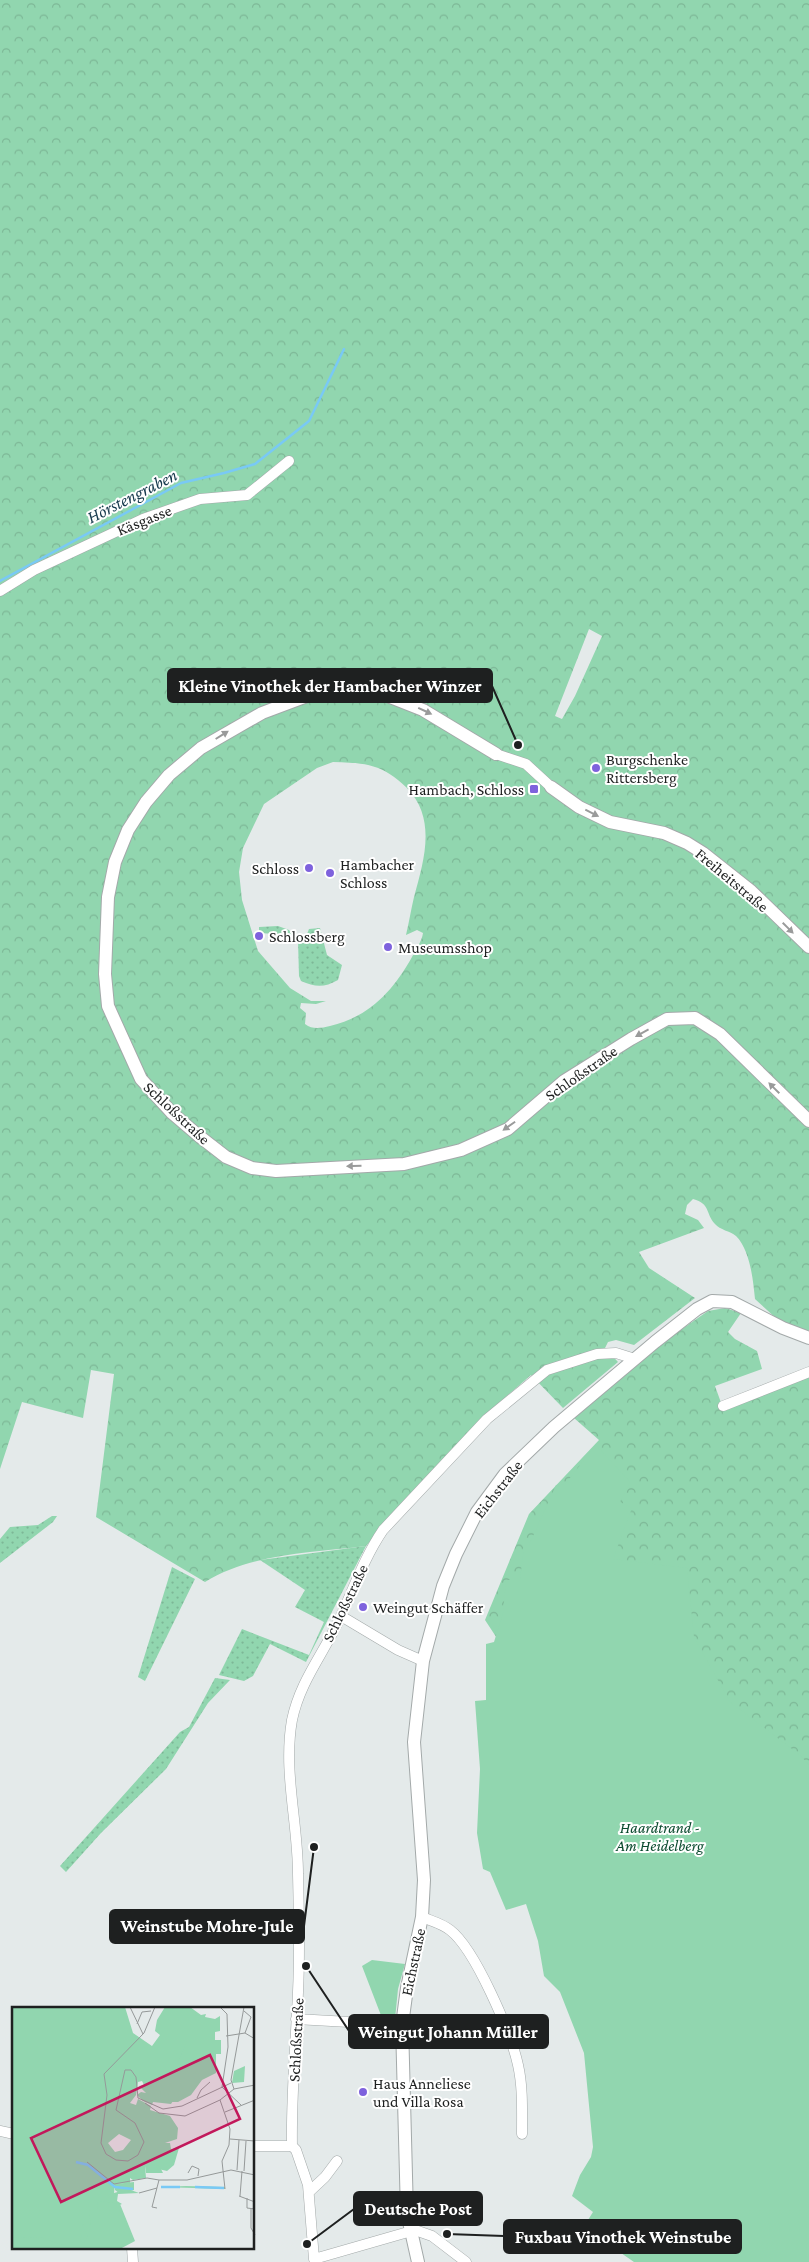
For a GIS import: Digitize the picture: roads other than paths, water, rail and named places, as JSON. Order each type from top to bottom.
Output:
[{"type":"street","name":"Käsgasse","points":[[0,591],[34,570],[143,519],[200,499],[247,495],[290,461]]},
{"type":"street","name":"Schloßstraße","points":[[540,777],[526,764],[496,754],[423,710],[385,696],[350,691],[310,695],[262,713],[201,748],[169,775],[146,802],[128,830],[114,862],[108,897],[105,974],[108,1006],[140,1079],[172,1113],[199,1136],[226,1157],[252,1168],[276,1172],[404,1164],[461,1150],[508,1129],[564,1081],[631,1039],[667,1019],[695,1018],[720,1034],[809,1121]]},
{"type":"street","name":"Freiheitstraße","points":[[540,777],[551,788],[610,822],[664,833],[687,843],[703,853],[750,891],[809,947]]},
{"type":"street","points":[[635,1359],[675,1326],[712,1301],[732,1302],[784,1328],[809,1338]]},
{"type":"street","name":"Schloßstraße","points":[[316,2260],[308,2192],[303,2170],[296,2150],[292,2146],[299,1962],[298,1864],[290,1780],[292,1721],[301,1690],[341,1616],[354,1581],[383,1530],[487,1419],[547,1370],[597,1354],[616,1353],[635,1359]]},
{"type":"street","name":"Eichstraße","points":[[418,2262],[410,2230],[405,2189],[402,2025],[407,1988],[422,1917],[424,1861],[414,1742],[423,1661],[443,1586],[456,1554],[477,1512],[489,1494],[528,1450],[635,1359]]},
{"type":"street","points":[[723,1406],[809,1372]]},
{"type":"street","points":[[341,1616],[398,1650],[423,1661]]},
{"type":"street","points":[[422,1917],[438,1923],[458,1937],[479,1970],[492,1996],[518,2064],[522,2103],[522,2134]]},
{"type":"street","points":[[296,2019],[402,2025]]},
{"type":"street","points":[[255,2146],[292,2146]]},
{"type":"street","points":[[308,2192],[325,2178],[337,2161]]},
{"type":"street","points":[[316,2260],[410,2230],[432,2236],[466,2262]]},
{"type":"waterway","name":"Hörstengraben","points":[[0,581],[181,483],[255,464],[309,421],[344,349]]},
{"type":"place","name":"Kleine Vinothek der Hambacher Winzer","points":[[518,745]]},
{"type":"place","name":"Burgschenke Rittersberg","points":[[596,768]]},
{"type":"place","name":"Hambach, Schloss","points":[[534,789]]},
{"type":"place","name":"Schloss","points":[[309,868]]},
{"type":"place","name":"Hambacher Schloss","points":[[330,873]]},
{"type":"place","name":"Schlossberg","points":[[259,936]]},
{"type":"place","name":"Museumsshop","points":[[388,947]]},
{"type":"place","name":"Weingut Schäffer","points":[[363,1607]]},
{"type":"place","name":"Weinstube Mohre-Jule","points":[[314,1847]]},
{"type":"place","name":"Weingut Johann Müller","points":[[306,1966]]},
{"type":"place","name":"Haus Anneliese und Villa Rosa","points":[[363,2092]]},
{"type":"place","name":"Fuxbau Vinothek Weinstube","points":[[447,2234]]},
{"type":"place","name":"Deutsche Post","points":[[307,2244]]},
{"type":"park label","name":"Haardtrand - Am Heidelberg","points":[[660,1836]]}]
